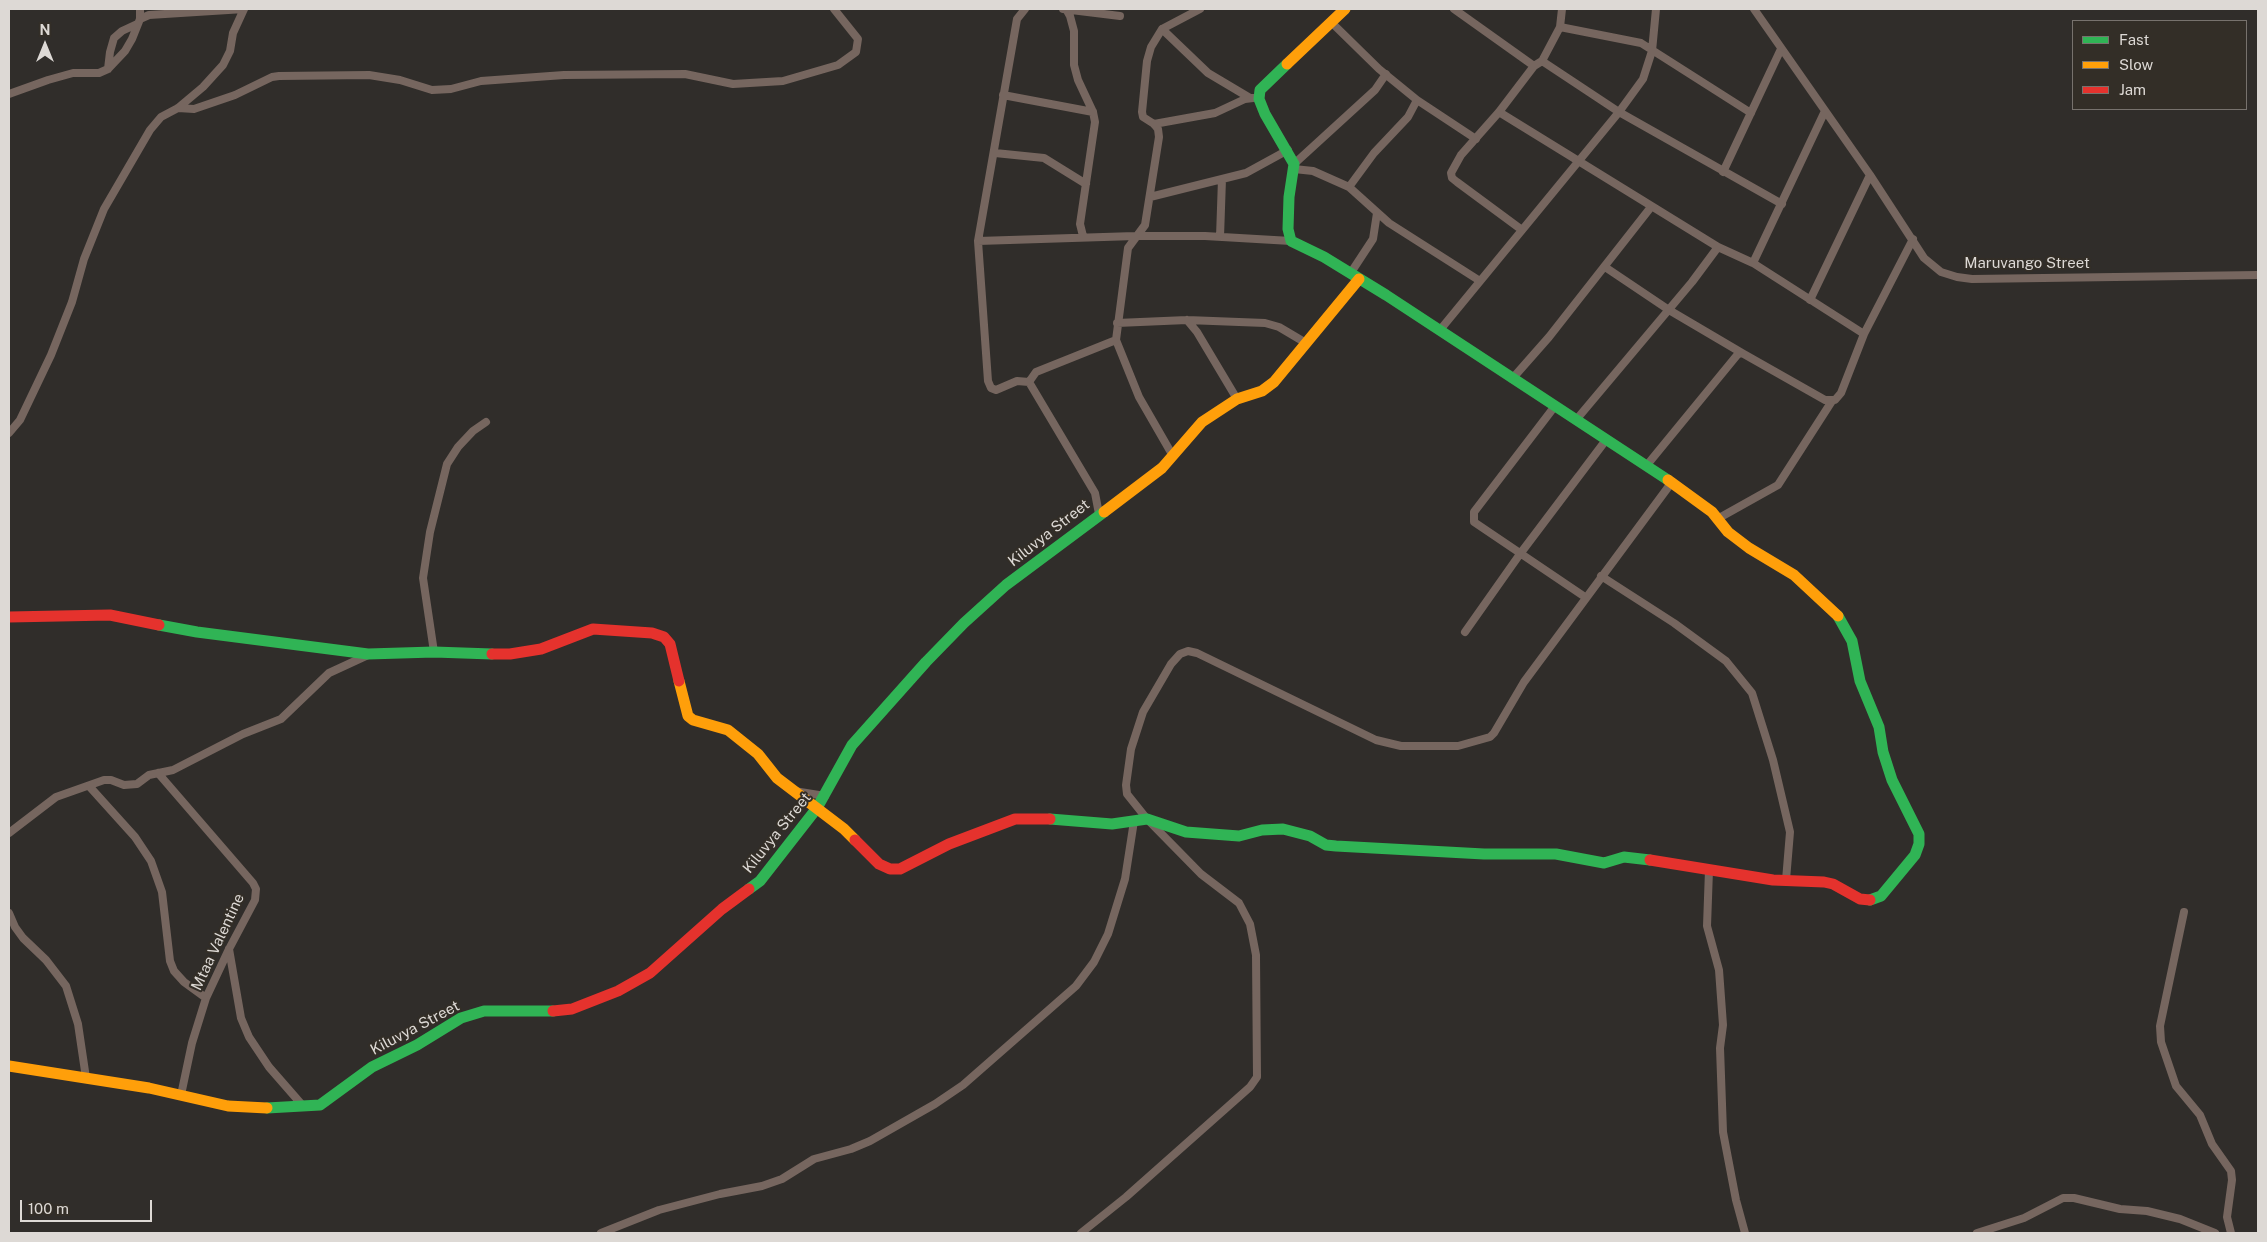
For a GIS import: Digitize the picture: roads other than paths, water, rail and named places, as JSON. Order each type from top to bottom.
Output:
[{"type":"street","points":[[9,94],[48,80],[73,74],[99,73],[108,69],[125,51],[138,21],[140,9]]},
{"type":"street","points":[[9,433],[20,420],[51,355],[72,302],[84,259],[104,209],[150,130],[161,118],[178,108],[203,87],[223,65],[230,51],[233,33],[244,9],[149,15],[114,38],[108,69]]},
{"type":"street","points":[[178,108],[194,109],[235,95],[272,77],[279,76],[369,75],[400,80],[432,90],[451,89],[481,81],[564,75],[685,74],[733,84],[783,81],[838,65],[856,52],[858,39],[834,9]]},
{"type":"street","points":[[1024,9],[1017,19],[1003,95],[995,153],[978,241],[988,381],[991,388],[996,390],[1017,381],[1029,382]]},
{"type":"street","points":[[1062,9],[1120,16]]},
{"type":"street","points":[[1066,9],[1074,31],[1074,65],[1078,80],[1093,112],[1094,138],[1080,224],[1083,236]]},
{"type":"street","points":[[1173,456],[1139,397],[1116,340],[1128,248],[1135,236],[1145,225],[1159,137],[1158,129],[1154,124],[1143,117],[1142,100],[1147,61],[1151,47],[1162,29],[1200,9]]},
{"type":"street","points":[[1154,124],[1215,113],[1255,99],[1264,85],[1345,9]]},
{"type":"street","points":[[1454,9],[1534,66]]},
{"type":"street","points":[[1522,230],[1452,178],[1451,173],[1457,162],[1534,66],[1542,61],[1560,27],[1562,9]]},
{"type":"street","points":[[1440,330],[1619,112],[1642,79],[1652,51],[1656,9]]},
{"type":"street","name":"Maruvango Street","points":[[1754,9],[1870,175],[1924,258],[1941,272],[1956,277],[1972,279],[2258,275]]},
{"type":"street","points":[[1331,22],[1386,74],[1417,100],[1476,139]]},
{"type":"street","points":[[1560,27],[1641,43],[1751,113]]},
{"type":"street","points":[[1162,29],[1208,73],[1255,99],[1288,150],[1294,166],[1289,197],[1288,229],[1291,241]]},
{"type":"street","points":[[1723,172],[1781,49]]},
{"type":"street","points":[[1542,61],[1619,112],[1782,204]]},
{"type":"street","points":[[1294,166],[1375,90],[1386,74]]},
{"type":"street","points":[[1003,95],[1093,112]]},
{"type":"street","points":[[1349,187],[1374,153],[1408,117],[1417,100]]},
{"type":"street","points":[[1753,263],[1825,111]]},
{"type":"street","points":[[1499,112],[1718,247],[1753,263],[1864,334]]},
{"type":"street","points":[[1150,197],[1246,173],[1288,150]]},
{"type":"street","points":[[995,153],[1044,158],[1086,184]]},
{"type":"street","points":[[1294,166],[1313,171],[1349,187],[1377,213],[1480,281]]},
{"type":"street","points":[[1810,300],[1870,175]]},
{"type":"street","points":[[1220,237],[1222,179]]},
{"type":"street","points":[[1512,378],[1549,337],[1651,206]]},
{"type":"street","points":[[1354,276],[1373,240],[1377,213]]},
{"type":"street","points":[[9,617],[110,615],[197,632],[368,654],[434,652],[510,654],[542,649],[593,629],[652,633],[664,637],[670,644],[688,716],[693,720],[728,730],[758,754],[777,778],[844,829],[879,864],[890,869],[900,869],[910,865],[949,844],[1015,819],[1038,818],[1112,824],[1146,818],[1186,832],[1239,836],[1262,830],[1283,828],[1310,836],[1326,845],[1336,846],[1484,854],[1556,854],[1604,863],[1624,857],[1631,857],[1773,880],[1833,884],[1860,899],[1870,900],[1881,896],[1915,856],[1920,844],[1919,834],[1892,780],[1883,752],[1879,727],[1860,681],[1852,641],[1841,619],[1794,574],[1749,548],[1728,532],[1719,518],[1647,465],[1324,257],[1291,241],[1220,237],[1083,236],[978,241]]},
{"type":"street","points":[[1719,518],[1778,485],[1832,401],[1841,393],[1864,334],[1913,239]]},
{"type":"street","points":[[1576,420],[1670,310],[1718,247]]},
{"type":"street","points":[[1605,267],[1670,310],[1742,353],[1825,400],[1832,401]]},
{"type":"street","name":"Kiluvya Street","points":[[9,1066],[86,1078],[228,1106],[262,1108],[320,1105],[372,1067],[417,1046],[461,1018],[484,1011],[551,1011],[572,1009],[618,991],[650,973],[667,960],[722,909],[760,881],[826,796],[852,745],[926,662],[964,623],[1006,585],[1162,468],[1202,422],[1237,399],[1262,391],[1274,382],[1306,343],[1354,276]]},
{"type":"street","points":[[1117,324],[1187,320],[1265,323],[1279,327],[1306,343]]},
{"type":"street","points":[[1187,320],[1197,332],[1237,399]]},
{"type":"street","points":[[1029,382],[1036,372],[1116,340]]},
{"type":"street","points":[[1647,465],[1733,358],[1742,353]]},
{"type":"street","points":[[1029,382],[1095,493],[1099,514]]},
{"type":"street","points":[[1555,406],[1474,512],[1474,522],[1585,597]]},
{"type":"street","points":[[434,652],[423,578],[430,532],[447,464],[458,447],[473,431],[486,422]]},
{"type":"street","points":[[1465,632],[1520,554],[1606,440]]},
{"type":"street","points":[[1081,1233],[1126,1198],[1250,1087],[1257,1077],[1256,955],[1250,924],[1239,903],[1201,874],[1146,818],[1127,794],[1126,785],[1131,749],[1143,712],[1171,664],[1180,654],[1188,651],[1196,653],[1376,740],[1401,746],[1458,746],[1490,737],[1524,682],[1585,597],[1672,482]]},
{"type":"street","points":[[1601,576],[1674,623],[1726,661],[1752,693],[1773,760],[1790,832],[1786,880]]},
{"type":"street","points":[[9,833],[56,797],[112,780],[130,786],[149,775],[173,770],[243,734],[281,719],[329,673],[368,654]]},
{"type":"street","name":"Mtaa Valentine","points":[[158,773],[248,876],[256,890],[255,900],[206,998],[192,1043],[181,1096]]},
{"type":"street","points":[[89,786],[135,837],[152,861],[162,892],[170,961],[174,971],[184,982],[206,998]]},
{"type":"street","points":[[794,791],[826,796]]},
{"type":"street","points":[[601,1233],[659,1210],[720,1194],[762,1186],[782,1179],[814,1159],[851,1149],[870,1141],[935,1104],[962,1085],[1076,986],[1094,962],[1108,934],[1126,879],[1134,821]]},
{"type":"street","points":[[1709,870],[1707,926],[1719,970],[1723,1025],[1720,1048],[1723,1132],[1736,1200],[1745,1233]]},
{"type":"street","points":[[2184,912],[2160,1026],[2161,1042],[2176,1086],[2200,1115],[2212,1144],[2231,1170],[2232,1180],[2227,1218],[2231,1233]]},
{"type":"street","points":[[9,913],[15,927],[23,938],[51,966],[66,986],[78,1024],[86,1078]]},
{"type":"street","points":[[229,949],[242,1018],[249,1037],[269,1067],[303,1106]]},
{"type":"street","points":[[1977,1233],[2024,1218],[2063,1198],[2074,1198],[2120,1209],[2147,1211],[2180,1219],[2215,1233]]}]
